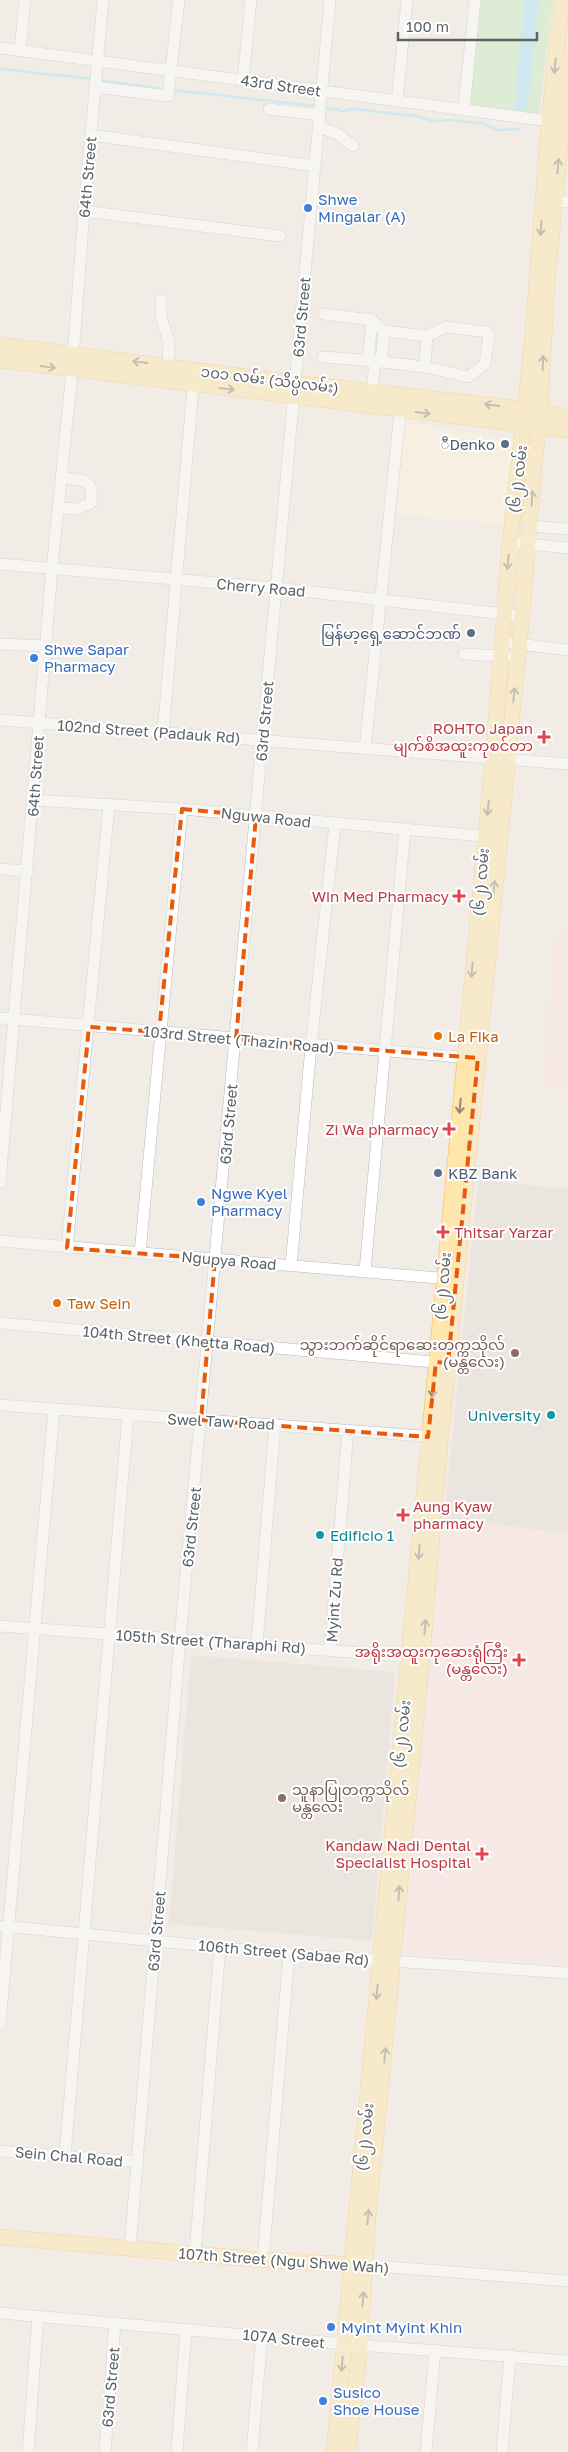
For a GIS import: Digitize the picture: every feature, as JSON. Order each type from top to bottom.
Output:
[{"type":"main road","name":"(၆၂) လမ်း","points":[[500,760],[500,649],[510,542],[531,426],[540,411],[547,284],[560,122],[562,0]]},
{"type":"main road","name":"(၆၂) လမ်း","points":[[560,122],[568,63]]},
{"type":"main road","name":"(၆၂) လမ်း","points":[[334,2452],[344,2344],[358,2264],[387,1961],[406,1818],[416,1657],[435,1437],[492,837],[500,760],[518,650],[529,544],[531,426],[524,410],[555,201]]},
{"type":"main road","name":"၁၀၁ လမ်း (သိပ္ပံလမ်း)","points":[[0,345],[194,369],[400,410],[568,430]]},
{"type":"main road","name":"၁၀၁ လမ်း (သိပ္ပံလမ်း)","points":[[0,360],[72,371],[193,385],[295,390],[372,391],[540,411],[568,417]]},
{"type":"main road","name":"107th Street (Ngu Shwe Wah)","points":[[0,2237],[262,2260],[358,2264]]},
{"type":"main road","name":"(၆၂) လမ်း","points":[[348,2452],[360,2345],[358,2264]]},
{"type":"street","points":[[20,50],[25,0]]},
{"type":"street","name":"64th Street","points":[[0,1182],[28,871],[45,646],[74,354],[84,211],[103,0]]},
{"type":"street","points":[[97,75],[163,96],[170,89],[179,0]]},
{"type":"street","points":[[243,80],[251,0]]},
{"type":"street","name":"63rd Street","points":[[130,2248],[180,1639],[330,0]]},
{"type":"street","points":[[398,100],[407,0]]},
{"type":"street","points":[[464,109],[474,0]]},
{"type":"street","name":"43rd Street","points":[[0,48],[20,50],[97,75],[172,70],[243,80],[321,104],[398,100],[560,122]]},
{"type":"street","points":[[269,109],[321,104]]},
{"type":"street","points":[[318,127],[338,134],[353,146]]},
{"type":"street","points":[[91,135],[315,166]]},
{"type":"street","points":[[84,211],[280,236]]},
{"type":"street","points":[[161,300],[161,317],[169,342],[168,366]]},
{"type":"street","points":[[323,357],[425,367],[466,377],[471,376],[485,364],[489,335],[487,332],[446,327],[427,336],[384,331],[372,320],[324,314]]},
{"type":"street","points":[[372,320],[375,361],[372,391]]},
{"type":"street","points":[[375,361],[384,331]]},
{"type":"street","points":[[425,367],[427,336]]},
{"type":"street","points":[[163,733],[194,369]]},
{"type":"street","points":[[365,749],[401,394]]},
{"type":"street","points":[[58,508],[85,507],[90,503],[92,494],[92,489],[85,481],[62,476]]},
{"type":"street","points":[[530,526],[568,529]]},
{"type":"street","points":[[510,542],[568,548]]},
{"type":"street","name":"Cherry Road","points":[[0,564],[276,588],[522,616]]},
{"type":"street","points":[[0,644],[45,646]]},
{"type":"street","points":[[464,654],[500,649],[568,650]]},
{"type":"street","name":"102nd Street (Padauk Rd)","points":[[0,720],[568,764]]},
{"type":"street","name":"Nguwa Road","points":[[33,800],[182,809],[492,837]]},
{"type":"street","points":[[67,1248],[90,1027],[109,805]]},
{"type":"street","points":[[140,1253],[159,1032],[182,809]]},
{"type":"street","points":[[291,1266],[311,1046],[335,824]]},
{"type":"street","points":[[365,1271],[387,1051],[405,829]]},
{"type":"street","points":[[0,869],[28,871]]},
{"type":"street","name":"103rd Street (Thazin Road)","points":[[0,1018],[311,1046],[471,1058]]},
{"type":"street","name":"Ngupya Road","points":[[0,1241],[450,1279]]},
{"type":"street","name":"104th Street (Khetta Road)","points":[[0,1323],[442,1363]]},
{"type":"street","name":"Swel Taw Road","points":[[0,1405],[435,1437]]},
{"type":"street","points":[[0,2024],[4,1926],[35,1629],[54,1410]]},
{"type":"street","points":[[65,2156],[128,1415]]},
{"type":"street","points":[[257,1644],[274,1424]]},
{"type":"street","name":"Myint Zu Rd","points":[[330,1650],[348,1430]]},
{"type":"street","name":"105th Street (Tharaphi Rd)","points":[[0,1626],[416,1657]]},
{"type":"street","name":"106th Street (Sabae Rd)","points":[[4,1926],[289,1954],[568,1973]]},
{"type":"street","points":[[195,2254],[220,1947]]},
{"type":"street","points":[[262,2260],[289,1954]]},
{"type":"street","name":"Sein Chal Road","points":[[0,2151],[138,2162]]},
{"type":"street","name":"107th Street (Ngu Shwe Wah)","points":[[358,2264],[568,2281]]},
{"type":"street","name":"107A Street","points":[[0,2313],[344,2344],[510,2355],[568,2361]]},
{"type":"street","points":[[28,2452],[38,2316]]},
{"type":"street","name":"63rd Street","points":[[105,2452],[116,2323]]},
{"type":"street","points":[[177,2452],[186,2329]]},
{"type":"street","points":[[252,2452],[262,2336]]},
{"type":"street","points":[[426,2452],[435,2350]]},
{"type":"street","points":[[502,2452],[510,2355]]},
{"type":"highlighted area","points":[[182,809],[256,816],[236,1039],[478,1058],[448,1363],[436,1362],[428,1437],[201,1420],[215,1259],[67,1248],[89,1027],[159,1032]]},
{"type":"shaded area","points":[[402,421],[514,440],[506,524],[393,515]]},
{"type":"shaded area","points":[[555,932],[568,933],[568,1091],[542,1088]]},
{"type":"shaded area","name":"သွားဘက်ဆိုင်ရာဆေးတက္ကသိုလ် (မန္တလေး)","points":[[478,1180],[568,1189],[568,1534],[444,1518]]},
{"type":"shaded area","points":[[444,1518],[568,1534],[568,1966],[404,1952]]},
{"type":"shaded area","name":"သူနာပြုတက္ကသိုလ် မန္တလေး","points":[[191,1655],[395,1672],[372,1941],[169,1924]]},
{"type":"green space","points":[[481,0],[553,0],[539,114],[468,104]]},
{"type":"water","points":[[525,0],[539,0],[527,110],[514,109]]},
{"type":"waterway","points":[[0,69],[93,79]]},
{"type":"waterway","points":[[98,80],[165,89]]},
{"type":"waterway","points":[[173,90],[316,106]]},
{"type":"waterway","points":[[324,107],[343,111],[352,109],[417,116],[433,121],[450,120],[481,123],[499,130],[519,129]]},
{"type":"place","name":"Shwe Mingalar (A)","points":[[308,208]]},
{"type":"place","name":"ီDenko","points":[[505,444]]},
{"type":"place","name":"မြန်မာ့ရှေ့ဆောင်ဘဏ်","points":[[471,633]]},
{"type":"place","name":"Shwe Sapar Pharmacy","points":[[34,658]]},
{"type":"place","name":"ROHTO Japan မျက်စိအထူးကုစင်တာ","points":[[544,737]]},
{"type":"place","name":"Win Med Pharmacy","points":[[459,896]]},
{"type":"place","name":"La Fika","points":[[438,1036]]},
{"type":"place","name":"Zi Wa pharmacy","points":[[449,1129]]},
{"type":"place","name":"KBZ Bank","points":[[438,1173]]},
{"type":"place","name":"Ngwe Kyel Pharmacy","points":[[201,1202]]},
{"type":"place","name":"Thitsar Yarzar","points":[[443,1232]]},
{"type":"place","name":"Taw Sein","points":[[57,1303]]},
{"type":"place","name":"သွားဘက်ဆိုင်ရာဆေးတက္ကသိုလ် (မန္တလေး)","points":[[515,1353]]},
{"type":"place","name":"University","points":[[551,1415]]},
{"type":"place","name":"Aung Kyaw pharmacy","points":[[403,1515]]},
{"type":"place","name":"Edificio 1","points":[[320,1535]]},
{"type":"place","name":"အရိုးအထူးကုဆေးရုံကြီး (မန္တလေး)","points":[[519,1660]]},
{"type":"place","name":"သူနာပြုတက္ကသိုလ် မန္တလေး","points":[[282,1798]]},
{"type":"place","name":"Kandaw Nadi Dental Specialist Hospital","points":[[482,1854]]},
{"type":"place","name":"Myint Myint Khin","points":[[331,2327]]},
{"type":"place","name":"Susico Shoe House","points":[[323,2401]]}]
